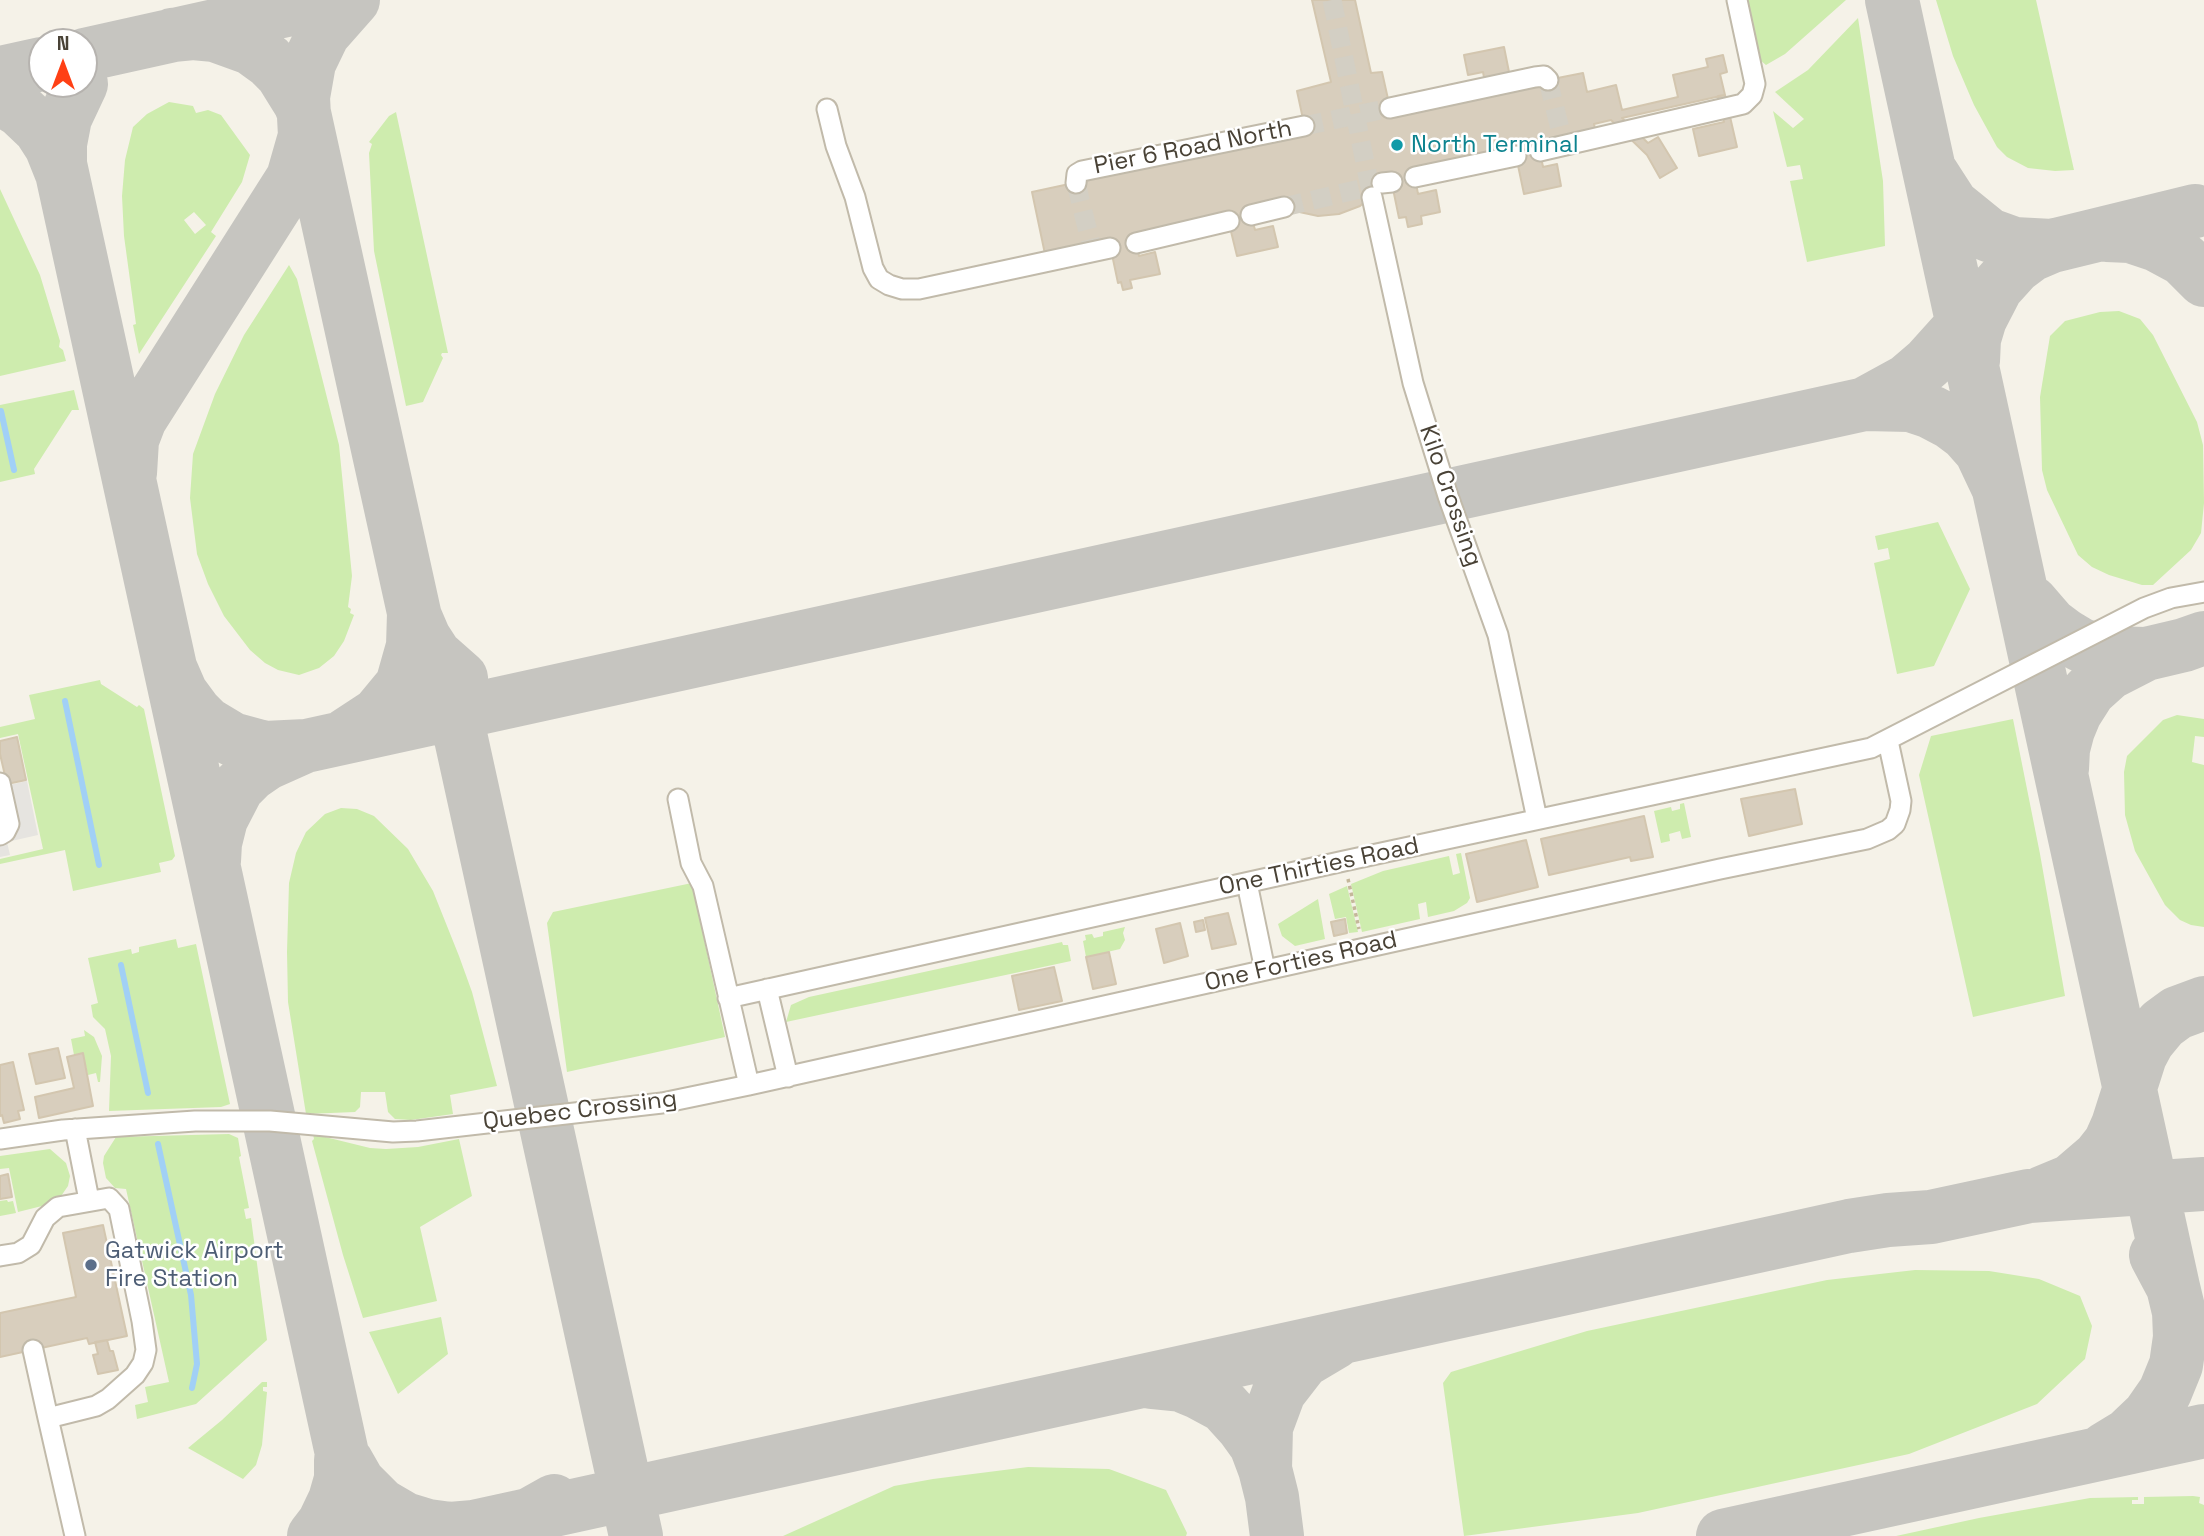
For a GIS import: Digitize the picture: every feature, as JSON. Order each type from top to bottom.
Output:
[{"type":"lane","points":[[1540,151],[1563,143],[1743,104],[1752,95],[1755,84],[1737,0]]},
{"type":"lane","points":[[1390,108],[1535,77],[1542,76],[1548,80]]},
{"type":"lane","points":[[827,109],[836,146],[855,197],[873,268],[879,279],[889,285],[902,289],[919,289],[1096,250]]},
{"type":"lane","name":"Pier 6 Road North","points":[[1079,177],[1304,126]]},
{"type":"lane","points":[[1415,177],[1516,156]]},
{"type":"lane","name":"Kilo Crossing","points":[[1382,187],[1409,372],[1448,496],[1494,620],[1537,819]]},
{"type":"lane","points":[[1251,215],[1284,207]]},
{"type":"lane","points":[[1136,243],[1229,221]]},
{"type":"lane","name":"One Thirties Road","points":[[728,998],[1344,861],[1871,748],[2144,608],[2171,598],[2204,592]]},
{"type":"lane","name":"One Forties Road","points":[[705,1094],[1867,839],[1883,833],[1895,824],[1901,801],[1888,741]]},
{"type":"lane","points":[[0,783],[9,824],[0,835]]},
{"type":"lane","points":[[678,799],[691,863],[704,886],[750,1085]]},
{"type":"lane","points":[[1247,883],[1265,970]]},
{"type":"lane","points":[[767,989],[788,1077]]},
{"type":"lane","name":"Quebec Crossing","points":[[0,1139],[75,1129],[223,1121],[294,1123],[393,1132],[663,1103],[705,1094]]},
{"type":"lane","points":[[75,1129],[89,1200]]},
{"type":"lane","points":[[0,1256],[18,1253],[31,1245],[49,1212],[58,1207],[109,1198],[119,1209],[142,1321],[145,1354],[143,1363],[135,1375],[108,1399],[92,1407],[48,1418]]},
{"type":"lane","points":[[33,1350],[75,1536]]},
{"type":"path","points":[[1344,861],[1364,948]]},
{"type":"green space","points":[[1746,0],[1846,0],[1785,54],[1766,65],[1760,60]]},
{"type":"green space","points":[[1936,0],[2036,0],[2074,170],[2028,168],[2007,157],[1997,147],[1974,105],[1953,56]]},
{"type":"green space","points":[[1858,18],[1883,181],[1885,246],[1807,262],[1790,181],[1803,179],[1800,165],[1787,167],[1773,111],[1793,128],[1804,119],[1775,92],[1808,70]]},
{"type":"green space","points":[[169,102],[193,106],[196,113],[208,110],[221,115],[250,155],[242,182],[211,232],[216,236],[139,354],[133,325],[136,324],[124,236],[122,196],[125,160],[133,127],[147,114]],"holes":[[[194,212],[206,225],[195,234],[184,220]]]},
{"type":"green space","points":[[396,112],[448,353],[442,353],[443,358],[423,402],[406,406],[374,251],[369,153],[372,144],[369,142],[389,116]]},
{"type":"green space","points":[[0,189],[40,275],[60,341],[59,347],[63,350],[66,361],[0,376]]},
{"type":"green space","points":[[289,265],[297,279],[339,445],[352,576],[348,607],[354,615],[344,641],[334,656],[319,668],[299,675],[278,670],[265,663],[250,650],[224,616],[197,554],[190,498],[193,454],[215,394],[244,335]]},
{"type":"green space","points":[[2119,311],[2140,319],[2153,335],[2197,422],[2203,445],[2204,503],[2201,533],[2191,550],[2153,585],[2142,585],[2109,575],[2092,567],[2078,555],[2047,490],[2042,470],[2040,397],[2050,336],[2065,321],[2100,312]]},
{"type":"green space","points":[[74,390],[79,410],[72,410],[34,469],[35,474],[0,482],[0,405]]},
{"type":"green space","points":[[1938,522],[1970,589],[1934,666],[1897,674],[1874,563],[1890,559],[1888,548],[1878,550],[1875,536]]},
{"type":"green space","points":[[100,680],[101,684],[144,709],[175,856],[172,860],[159,863],[161,872],[73,891],[65,850],[0,864],[0,859],[43,849],[18,734],[0,738],[0,727],[35,719],[29,695]]},
{"type":"green space","points":[[2177,715],[2204,719],[2204,737],[2195,736],[2192,762],[2204,765],[2204,927],[2180,920],[2165,905],[2135,851],[2125,815],[2124,772],[2127,756],[2163,720]]},
{"type":"green space","points":[[2013,719],[2065,996],[1973,1017],[1919,775],[1931,736]]},
{"type":"green space","points":[[1684,803],[1691,837],[1682,839],[1680,831],[1669,834],[1670,841],[1661,843],[1654,811],[1671,807],[1672,811],[1680,809],[1680,804]]},
{"type":"green space","points":[[341,808],[357,809],[374,816],[408,849],[433,891],[459,956],[472,992],[497,1086],[450,1095],[453,1114],[411,1120],[395,1119],[388,1112],[385,1092],[361,1092],[360,1107],[355,1112],[306,1114],[288,1002],[289,883],[296,853],[306,832],[325,814]]},
{"type":"green space","points":[[1461,853],[1470,898],[1467,903],[1454,911],[1428,917],[1426,902],[1418,904],[1420,919],[1362,932],[1351,884],[1383,871],[1449,856],[1453,875],[1460,873],[1456,854]]},
{"type":"green space","points":[[692,883],[725,1037],[567,1072],[547,923],[553,912]]},
{"type":"green space","points":[[1347,886],[1358,932],[1349,933],[1346,917],[1335,919],[1329,894]]},
{"type":"green space","points":[[1318,899],[1325,939],[1295,946],[1282,936],[1278,924]]},
{"type":"green space","points":[[1125,927],[1125,940],[1120,949],[1086,957],[1083,941],[1086,940],[1085,935],[1092,934],[1094,938],[1103,936],[1103,932]]},
{"type":"green space","points":[[176,939],[178,948],[196,944],[230,1104],[221,1107],[109,1111],[111,1056],[105,1029],[93,1017],[91,1005],[98,1003],[88,958],[131,949],[132,954],[139,952],[139,947]]},
{"type":"green space","points":[[1062,942],[1063,945],[1068,945],[1071,961],[786,1022],[791,1005],[809,997]]},
{"type":"green space","points":[[84,1030],[94,1037],[102,1056],[100,1082],[96,1073],[88,1075],[83,1054],[74,1055],[71,1039],[85,1036]]},
{"type":"green space","points":[[229,1134],[238,1138],[249,1208],[244,1209],[246,1219],[251,1218],[267,1340],[196,1404],[137,1419],[135,1405],[148,1402],[145,1387],[169,1382],[126,1189],[115,1188],[106,1178],[104,1156],[116,1137]]},
{"type":"green space","points":[[313,1134],[370,1148],[386,1149],[418,1147],[459,1139],[472,1196],[420,1227],[437,1301],[363,1318],[312,1141]]},
{"type":"green space","points":[[50,1149],[66,1163],[70,1176],[68,1186],[59,1199],[50,1204],[18,1212],[9,1168],[0,1169],[0,1156]]},
{"type":"green space","points":[[0,1201],[13,1201],[16,1213],[0,1216]]},
{"type":"green space","points":[[1915,1270],[1989,1271],[2039,1279],[2080,1296],[2092,1326],[2085,1359],[2037,1404],[1909,1454],[1638,1513],[1464,1536],[1443,1383],[1451,1372],[1587,1331],[1827,1280]]},
{"type":"green space","points":[[441,1317],[448,1354],[398,1394],[369,1332]]},
{"type":"green space","points":[[262,1382],[267,1382],[263,1391],[267,1392],[262,1445],[256,1465],[243,1479],[188,1448],[222,1420]]},
{"type":"green space","points":[[1028,1467],[1109,1469],[1166,1490],[1187,1533],[1186,1536],[783,1536],[894,1486]]},
{"type":"green space","points":[[2138,1497],[2138,1500],[2132,1500],[2132,1504],[2144,1504],[2144,1497],[2200,1497],[2199,1503],[2204,1505],[2204,1536],[1896,1536],[2090,1498]]},
{"type":"shaded area","points":[[27,781],[38,835],[7,842],[10,855],[0,857],[0,787]]},
{"type":"building","name":"North Terminal","points":[[1312,0],[1355,0],[1371,73],[1382,72],[1390,108],[1487,93],[1483,72],[1468,75],[1464,55],[1504,47],[1512,87],[1583,73],[1587,92],[1616,85],[1622,110],[1678,97],[1673,75],[1708,67],[1706,59],[1723,55],[1727,72],[1720,74],[1725,95],[1622,118],[1648,143],[1658,137],[1677,168],[1660,178],[1647,155],[1611,120],[1594,124],[1596,134],[1539,147],[1543,167],[1557,164],[1561,186],[1524,194],[1515,151],[1414,173],[1418,194],[1436,190],[1440,212],[1421,216],[1422,224],[1408,227],[1406,217],[1399,218],[1391,179],[1360,206],[1339,214],[1318,216],[1290,210],[1250,211],[1255,230],[1273,226],[1278,247],[1237,256],[1227,215],[1135,235],[1139,256],[1155,252],[1160,274],[1130,280],[1132,288],[1123,290],[1121,282],[1118,283],[1109,240],[1045,254],[1032,192],[1306,133],[1297,91],[1331,82]]},
{"type":"building","points":[[1725,95],[1737,147],[1699,156],[1693,129],[1724,122],[1718,96]]},
{"type":"building","points":[[17,737],[26,780],[7,784],[0,741]]},
{"type":"building","points":[[1795,789],[1802,824],[1749,836],[1741,799]]},
{"type":"building","points":[[1644,816],[1653,857],[1631,861],[1630,857],[1549,875],[1541,839]]},
{"type":"building","points":[[1526,840],[1538,887],[1477,902],[1466,854]]},
{"type":"building","points":[[1228,913],[1236,944],[1212,949],[1205,918]]},
{"type":"building","points":[[1345,919],[1347,933],[1334,936],[1331,922]]},
{"type":"building","points":[[1203,920],[1205,930],[1196,932],[1194,922]]},
{"type":"building","points":[[1180,923],[1188,956],[1164,963],[1156,929]]},
{"type":"building","points":[[1109,952],[1116,984],[1093,989],[1086,957]]},
{"type":"building","points":[[1054,967],[1062,1001],[1019,1010],[1012,976]]},
{"type":"building","points":[[58,1048],[65,1078],[36,1084],[29,1054]]},
{"type":"building","points":[[83,1053],[93,1106],[39,1118],[35,1097],[74,1088],[67,1057]]},
{"type":"building","points":[[13,1062],[24,1110],[18,1111],[20,1119],[4,1123],[2,1115],[0,1116],[0,1065]]},
{"type":"building","points":[[8,1174],[12,1197],[0,1199],[0,1176]]},
{"type":"building","name":"Gatwick Airport Fire Station","points":[[103,1225],[127,1336],[89,1344],[87,1338],[0,1357],[0,1313],[76,1297],[63,1233]]},
{"type":"building","points":[[107,1340],[118,1370],[98,1374],[93,1355],[98,1354],[95,1342]]},
{"type":"waterway","points":[[1,411],[14,470]]},
{"type":"waterway","points":[[65,701],[99,865]]},
{"type":"waterway","points":[[121,965],[148,1093]]},
{"type":"waterway","points":[[158,1144],[191,1295],[197,1364],[192,1388]]},
{"type":"taxiway","points":[[98,52],[332,0]]},
{"type":"taxiway","points":[[130,473],[132,440],[140,419],[293,178],[305,136],[303,97],[309,63],[323,34],[353,0]]},
{"type":"taxiway","points":[[1892,0],[2173,1287]]},
{"type":"taxiway","points":[[172,35],[215,35],[251,48],[282,74],[300,103],[415,617],[435,655],[461,678]]},
{"type":"taxiway","points":[[0,73],[28,67]]},
{"type":"taxiway","points":[[0,98],[20,110],[40,129],[51,146],[61,171]]},
{"type":"taxiway","points":[[74,98],[65,118],[60,144],[60,164],[360,1536]]},
{"type":"taxiway","points":[[1932,174],[1952,205],[1989,235],[2014,244],[2052,246]]},
{"type":"taxiway","points":[[1973,361],[1974,339],[1980,319],[1996,288],[2015,267],[2031,255],[2052,246],[2195,211]]},
{"type":"taxiway","points":[[2107,235],[2130,236],[2157,245],[2183,259],[2204,280]]},
{"type":"taxiway","points":[[1865,404],[1907,381],[1928,363],[1982,303]]},
{"type":"taxiway","points":[[171,670],[181,693],[195,712],[207,724],[232,739],[265,748],[306,746],[1865,404],[1910,405],[1950,422],[1966,434],[1981,451],[1998,487]]},
{"type":"taxiway","points":[[2031,602],[2050,624],[2066,636],[2081,645],[2108,653],[2146,654],[2204,638]]},
{"type":"taxiway","points":[[346,735],[378,714],[402,685],[413,646],[414,613]]},
{"type":"taxiway","points":[[2062,769],[2068,730],[2089,691],[2109,673],[2146,654]]},
{"type":"taxiway","points":[[435,655],[451,693],[636,1536]]},
{"type":"taxiway","points":[[214,861],[221,819],[237,788],[267,763],[305,746]]},
{"type":"taxiway","points":[[2042,1193],[2071,1181],[2099,1157],[2110,1143],[2118,1125],[2140,1056],[2148,1041],[2162,1024],[2177,1013],[2204,1003]]},
{"type":"taxiway","points":[[522,1517],[1849,1226],[1931,1217],[2029,1196],[2204,1184]]},
{"type":"taxiway","points":[[2105,1449],[2128,1435],[2149,1415],[2165,1392],[2176,1365],[2180,1337],[2179,1312],[2173,1287],[2156,1255]]},
{"type":"taxiway","points":[[1265,1469],[1266,1427],[1279,1392],[1303,1361],[1335,1342]]},
{"type":"taxiway","points":[[1151,1382],[1181,1385],[1198,1392],[1224,1406],[1243,1427],[1256,1445],[1265,1469],[1277,1536]]},
{"type":"taxiway","points":[[1723,1536],[2204,1431]]},
{"type":"taxiway","points":[[314,1536],[335,1500],[341,1479],[341,1460]]},
{"type":"taxiway","points":[[346,1461],[358,1482],[381,1505],[405,1519],[428,1526],[450,1529],[474,1527],[529,1515],[554,1501]]},
{"type":"tunnel","points":[[1332,0],[1372,197]]},
{"type":"tunnel","points":[[1548,80],[1563,141]]},
{"type":"tunnel","points":[[1304,126],[1390,108]]},
{"type":"tunnel","points":[[1076,183],[1091,244]]},
{"type":"tunnel","points":[[1284,207],[1381,184]]},
{"type":"place","name":"North Terminal","points":[[1397,145]]},
{"type":"place","name":"Gatwick Airport Fire Station","points":[[91,1265]]}]
